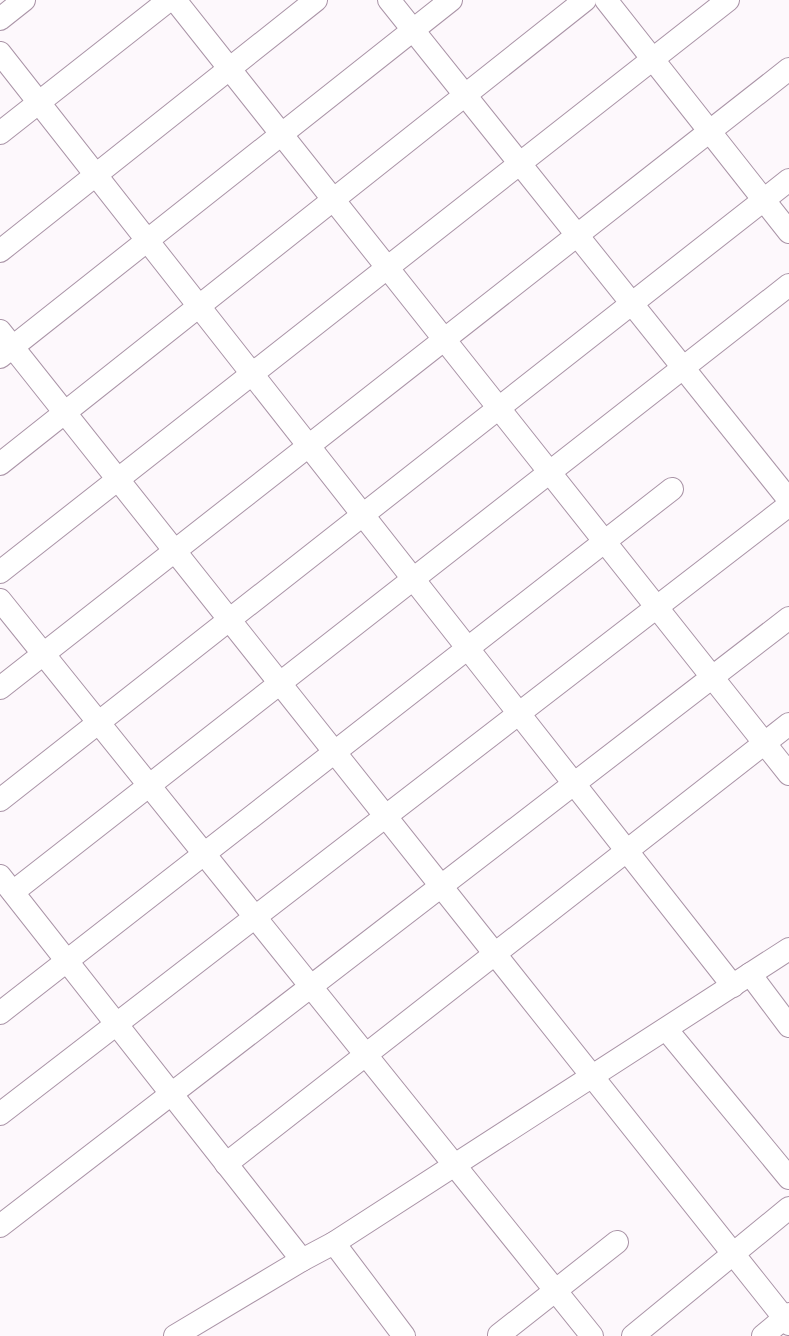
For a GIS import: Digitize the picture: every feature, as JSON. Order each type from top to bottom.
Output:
[{"type":"street","points":[[0,19],[24,0]]},
{"type":"street","points":[[0,133],[169,0]]},
{"type":"street","points":[[175,0],[789,774]]},
{"type":"street","points":[[0,251],[316,0]]},
{"type":"street","points":[[389,0],[789,500]]},
{"type":"street","points":[[451,0],[148,241],[4,345],[65,412],[494,954],[733,1254],[787,1319],[763,1336]]},
{"type":"street","points":[[0,464],[585,0]]},
{"type":"street","points":[[606,0],[789,232]]},
{"type":"street","points":[[0,572],[728,0]]},
{"type":"street","points":[[0,53],[627,850],[742,980],[789,1026]]},
{"type":"street","points":[[0,688],[789,69]]},
{"type":"street","points":[[0,800],[789,180]]},
{"type":"street","points":[[302,1260],[6,884],[149,785],[789,285]]},
{"type":"street","points":[[0,1013],[672,489]]},
{"type":"street","points":[[0,1114],[789,505]]},
{"type":"street","points":[[0,600],[592,1336]]},
{"type":"street","points":[[0,1226],[789,618]]},
{"type":"street","points":[[226,1164],[789,724]]},
{"type":"street","points":[[175,1336],[302,1260],[334,1243],[789,950]]},
{"type":"street","points":[[666,1028],[789,1178]]},
{"type":"street","points":[[633,1336],[789,1208]]},
{"type":"street","points":[[499,1335],[617,1242]]},
{"type":"street","points":[[334,1243],[404,1336]]}]
